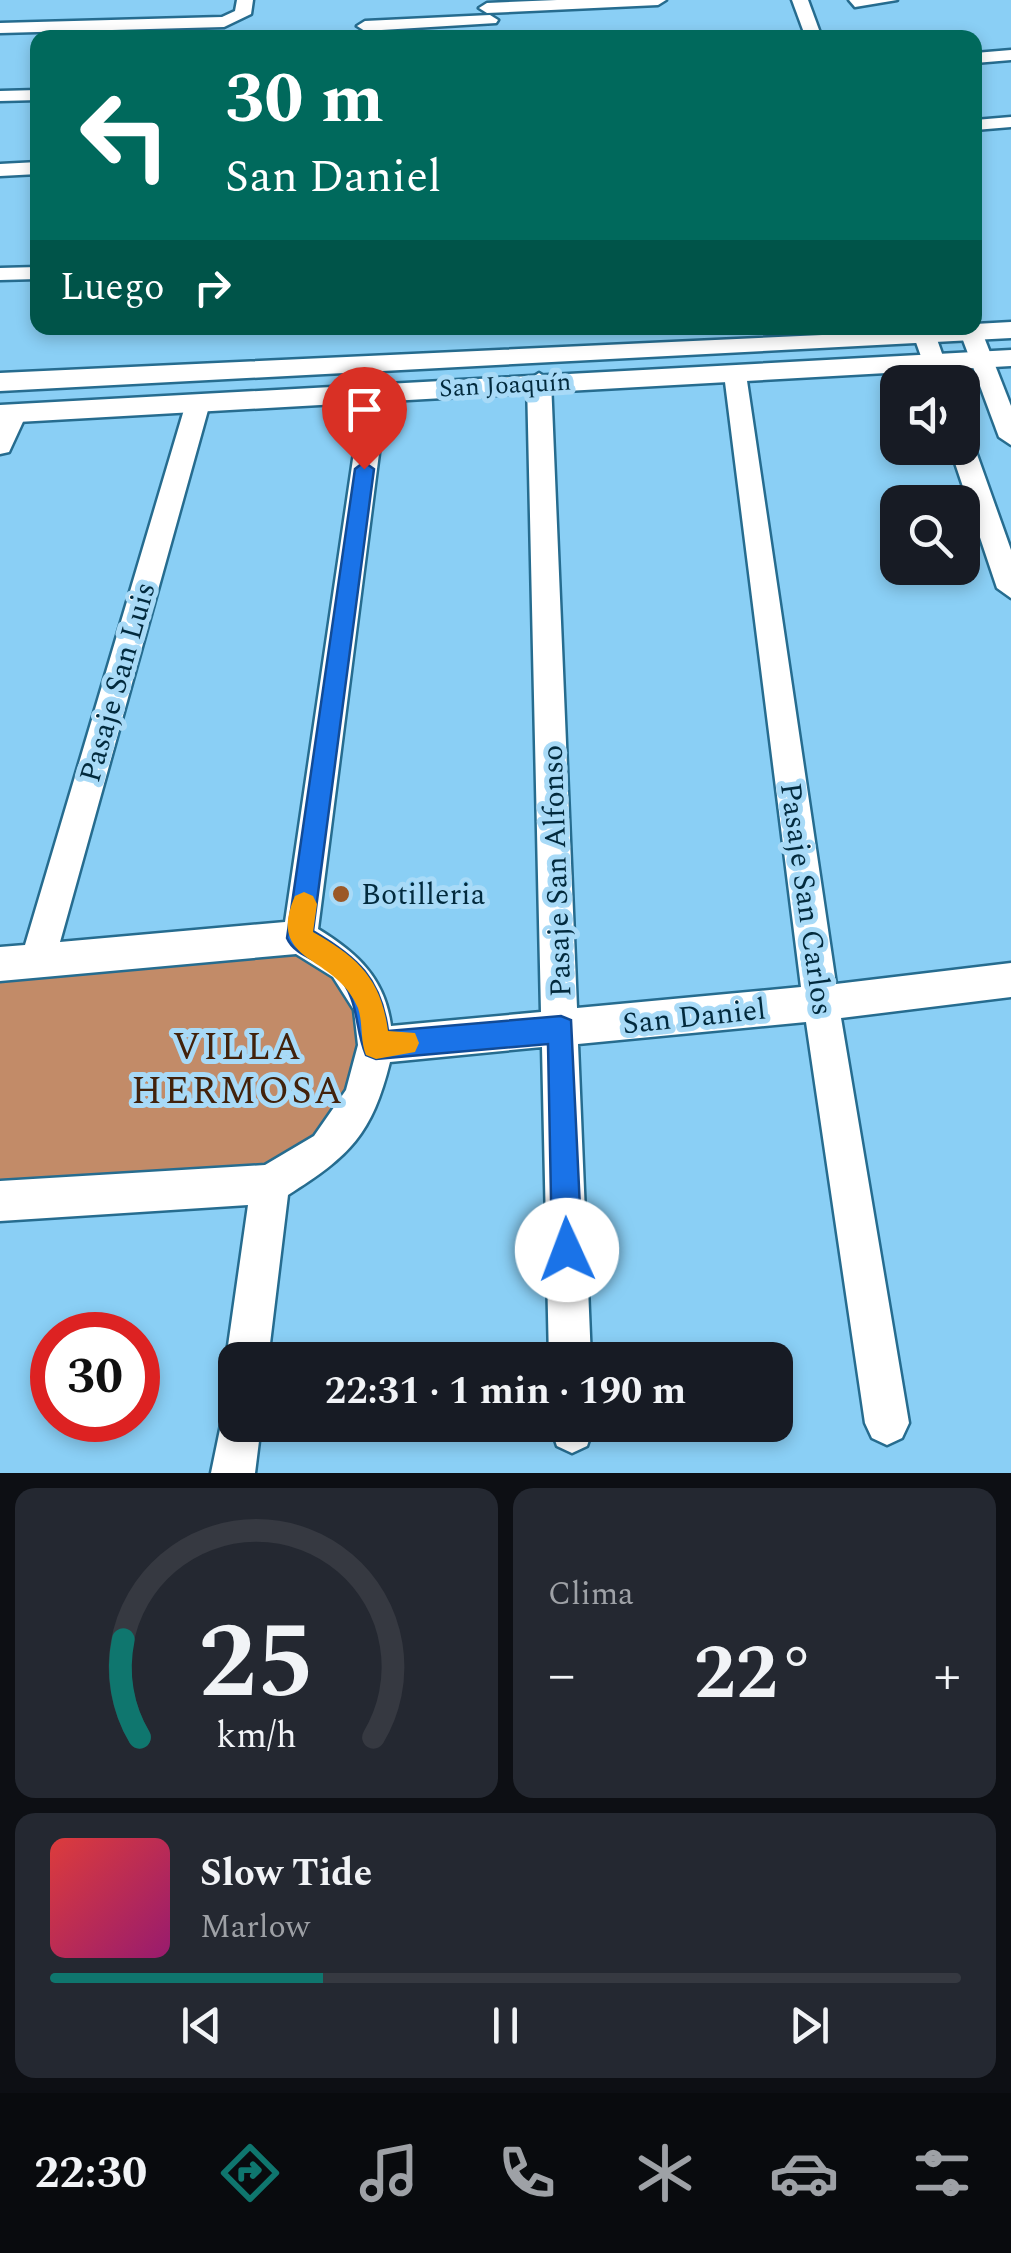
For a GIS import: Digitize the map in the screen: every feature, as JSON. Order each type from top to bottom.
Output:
[{"type":"street","points":[[365,26],[658,0]]},
{"type":"street","points":[[800,0],[811,30]]},
{"type":"street","points":[[855,2],[889,0]]},
{"type":"street","points":[[0,28],[224,22],[244,7]]},
{"type":"street","points":[[982,58],[1011,56]]},
{"type":"street","points":[[0,96],[30,95]]},
{"type":"street","points":[[982,124],[1011,122]]},
{"type":"street","points":[[0,170],[30,168]]},
{"type":"street","points":[[0,274],[30,272]]},
{"type":"street","name":"San Joaquín","points":[[982,331],[1011,330]]},
{"type":"street","name":"San Joaquín","points":[[0,382],[851,335]]},
{"type":"street","points":[[924,335],[935,365]]},
{"type":"street","points":[[972,335],[1011,437]]},
{"type":"street","name":"San Joaquín","points":[[964,365],[1011,358]]},
{"type":"street","name":"San Joaquín","points":[[7,413],[539,382],[880,373]]},
{"type":"street","name":"Pasaje San Carlos","points":[[736,374],[821,1003],[887,1423]]},
{"type":"street","name":"Pasaje San Alfonso","points":[[539,382],[570,1342]]},
{"type":"street","points":[[300,938],[375,391]]},
{"type":"street","name":"Pasaje San Luis","points":[[36,962],[198,403]]},
{"type":"street","points":[[0,446],[7,413]]},
{"type":"street","points":[[972,465],[1000,522],[1011,588]]},
{"type":"street","points":[[0,964],[300,938],[345,965],[371,1005],[376,1045],[362,1098],[327,1148],[270,1184],[0,1201]]},
{"type":"street","name":"San Daniel","points":[[376,1045],[561,1030],[1011,980]]},
{"type":"street","points":[[249,1342],[270,1184]]},
{"type":"street","points":[[233,1473],[237,1442]]},
{"type":"shaded area","points":[[300,937],[371,1005],[362,1099],[270,1184],[0,1201],[0,964]]},
{"type":"slow traffic","points":[[304,904],[300,938],[345,965],[371,1005],[376,1045],[405,1043]]},
{"type":"place","name":"Botilleria","points":[[341,894]]},
{"type":"district","name":"VILLA HERMOSA","points":[[238,1068]]},
{"type":"route","points":[[364,469],[300,938],[345,965],[371,1005],[376,1045],[561,1030],[567,1250]]}]
